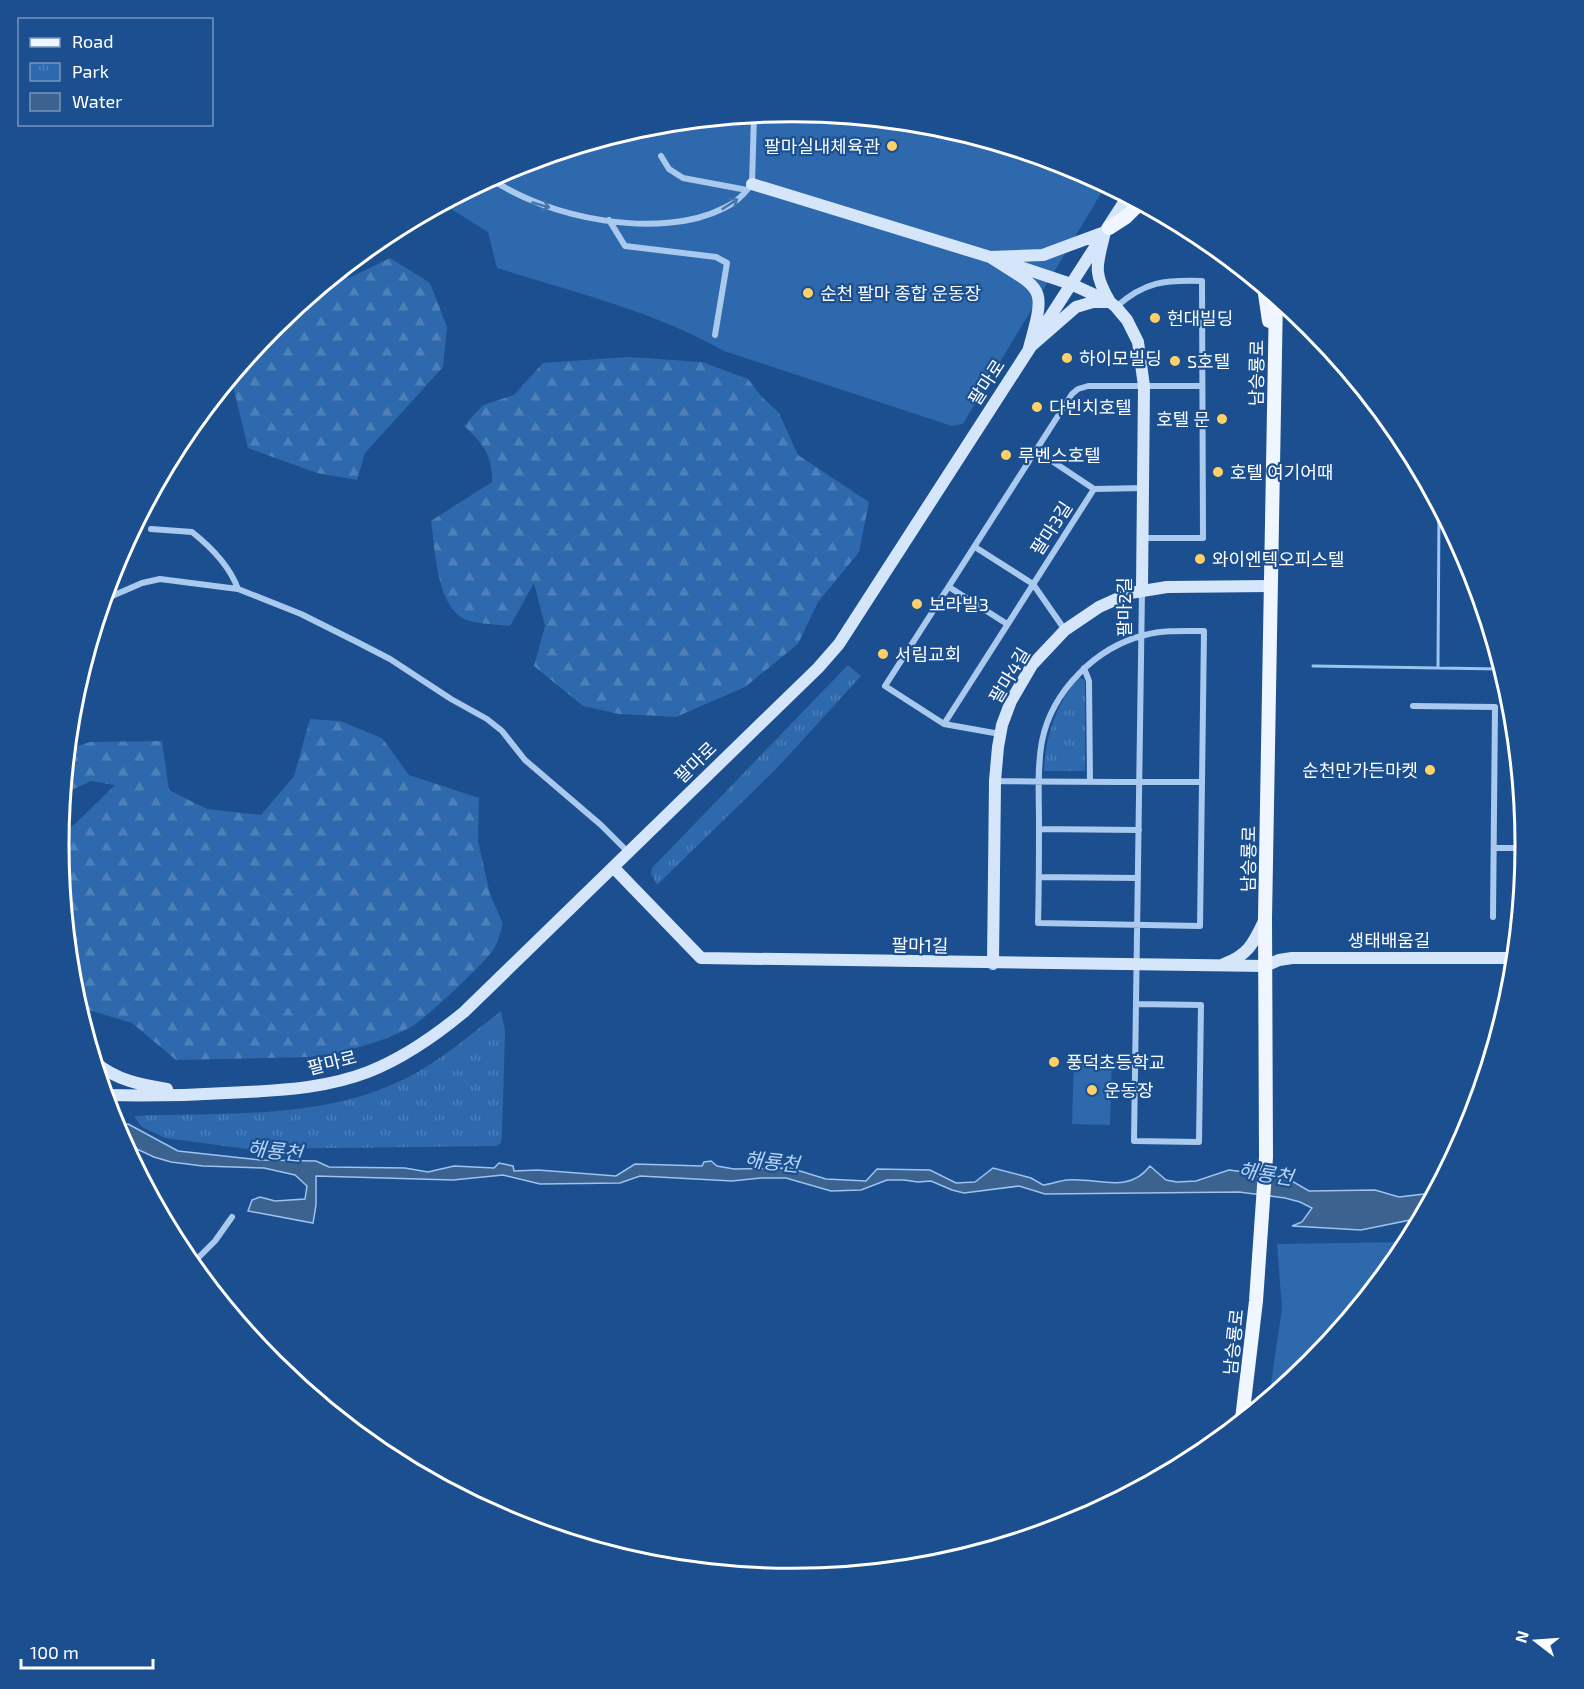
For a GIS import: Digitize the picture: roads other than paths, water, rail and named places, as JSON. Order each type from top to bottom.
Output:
[{"type":"main road","points":[[1107,230],[1135,208]]},
{"type":"main road","points":[[1266,298],[1273,351]]},
{"type":"main road","name":"남승룡로","points":[[1243,1409],[1253,1330],[1266,1157],[1265,918],[1275,307]]},
{"type":"main road","points":[[1273,351],[1279,310]]},
{"type":"street","points":[[499,184],[536,204],[609,220],[656,225],[690,220],[725,208],[749,187],[753,123]]},
{"type":"street","points":[[661,156],[669,169],[683,178],[749,187],[990,256],[1071,284],[1113,305]]},
{"type":"street","name":"팔마로","points":[[114,1095],[198,1095],[324,1085],[369,1072],[403,1056],[464,1012],[818,668],[839,644],[1124,202]]},
{"type":"street","points":[[609,220],[625,246],[716,257],[727,263],[715,335]]},
{"type":"street","points":[[990,256],[1042,255],[1107,230]]},
{"type":"street","name":"팔마2길","points":[[1107,230],[1097,273],[1098,280],[1113,305],[1127,320],[1138,342],[1144,386],[1134,1141],[1199,1142],[1201,1005],[1137,1004]]},
{"type":"street","points":[[990,256],[1037,290],[1040,307],[1029,348]]},
{"type":"street","points":[[1029,348],[1076,307],[1092,302],[1113,305],[1136,291],[1158,282],[1202,281],[1203,538],[1143,538]]},
{"type":"street","points":[[1000,734],[944,724],[885,686],[1072,394],[1088,386],[1202,386]]},
{"type":"street","name":"팔마3길","points":[[1037,451],[1094,489],[1144,488]]},
{"type":"street","name":"팔마3길","points":[[944,724],[1094,489]]},
{"type":"street","points":[[151,529],[192,532],[233,575],[238,589]]},
{"type":"street","points":[[975,547],[1033,584],[1065,630]]},
{"type":"street","points":[[113,595],[142,583],[160,579],[238,589],[301,614],[390,659],[451,699],[487,719],[502,731],[525,760],[601,825],[628,852]]},
{"type":"street","name":"팔마4길","points":[[993,964],[995,781],[1000,734],[1006,713],[1032,665],[1065,630],[1099,607],[1142,589],[1167,586],[1271,586]]},
{"type":"street","points":[[949,587],[1007,624]]},
{"type":"street","points":[[1169,631],[1204,631],[1200,926],[1038,923],[1039,781],[1043,738],[1049,720],[1066,688],[1084,668],[1105,653],[1142,635],[1169,631]]},
{"type":"street","points":[[1084,668],[1089,681],[1090,782]]},
{"type":"street","points":[[1413,706],[1495,706],[1493,916]]},
{"type":"street","points":[[995,781],[1202,782]]},
{"type":"street","points":[[1039,829],[1139,830]]},
{"type":"street","points":[[1494,848],[1515,848]]},
{"type":"street","name":"팔마1길","points":[[613,867],[700,958],[993,964],[1265,966]]},
{"type":"street","points":[[1040,877],[1138,878]]},
{"type":"street","points":[[1220,966],[1237,959],[1248,951],[1265,918]]},
{"type":"street","name":"생태배움길","points":[[1265,966],[1292,958],[1506,958]]},
{"type":"street","points":[[105,1069],[129,1081],[198,1095]]},
{"type":"street","points":[[199,1257],[215,1241],[232,1217]]},
{"type":"water","points":[[126,1125],[178,1151],[260,1160],[316,1161],[329,1167],[405,1168],[428,1172],[454,1166],[494,1168],[499,1163],[513,1166],[514,1171],[538,1170],[616,1176],[635,1164],[702,1166],[704,1162],[711,1161],[717,1166],[734,1169],[790,1168],[826,1179],[866,1181],[877,1169],[930,1170],[956,1183],[975,1182],[993,1168],[1031,1178],[1043,1185],[1067,1180],[1122,1182],[1141,1175],[1150,1166],[1166,1180],[1177,1182],[1196,1181],[1229,1170],[1285,1177],[1309,1191],[1375,1190],[1399,1197],[1424,1194],[1409,1220],[1361,1230],[1292,1226],[1302,1222],[1312,1208],[1285,1198],[1239,1192],[1045,1194],[1019,1186],[964,1193],[931,1181],[904,1180],[887,1180],[861,1190],[831,1191],[786,1178],[732,1181],[640,1176],[620,1183],[540,1184],[503,1175],[453,1180],[316,1176],[316,1205],[313,1223],[248,1211],[252,1200],[260,1197],[275,1201],[305,1199],[307,1186],[295,1175],[264,1168],[203,1166],[171,1162],[154,1157],[137,1149]]},
{"type":"waterway","points":[[1438,668],[1439,523]]},
{"type":"waterway","points":[[1313,666],[1493,669]]},
{"type":"place","name":"팔마실내체육관","points":[[892,146]]},
{"type":"place","name":"순천 팔마 종합 운동장","points":[[808,293]]},
{"type":"place","name":"현대빌딩","points":[[1155,318]]},
{"type":"place","name":"하이모빌딩","points":[[1067,358]]},
{"type":"place","name":"S호텔","points":[[1175,361]]},
{"type":"place","name":"다빈치호텔","points":[[1037,407]]},
{"type":"place","name":"호텔 문","points":[[1222,419]]},
{"type":"place","name":"루벤스호텔","points":[[1006,455]]},
{"type":"place","name":"호텔 여기어때","points":[[1218,472]]},
{"type":"place","name":"와이엔텍오피스텔","points":[[1200,559]]},
{"type":"place","name":"보라빌3","points":[[917,604]]},
{"type":"place","name":"서림교회","points":[[883,654]]},
{"type":"place","name":"순천만가든마켓","points":[[1430,770]]},
{"type":"place","name":"풍덕초등학교","points":[[1054,1062]]},
{"type":"place","name":"운동장","points":[[1092,1090]]},
{"type":"water label","name":"해룡천","points":[[275,1150]]},
{"type":"water label","name":"해룡천","points":[[772,1161]]},
{"type":"water label","name":"해룡천","points":[[1266,1173]]}]
